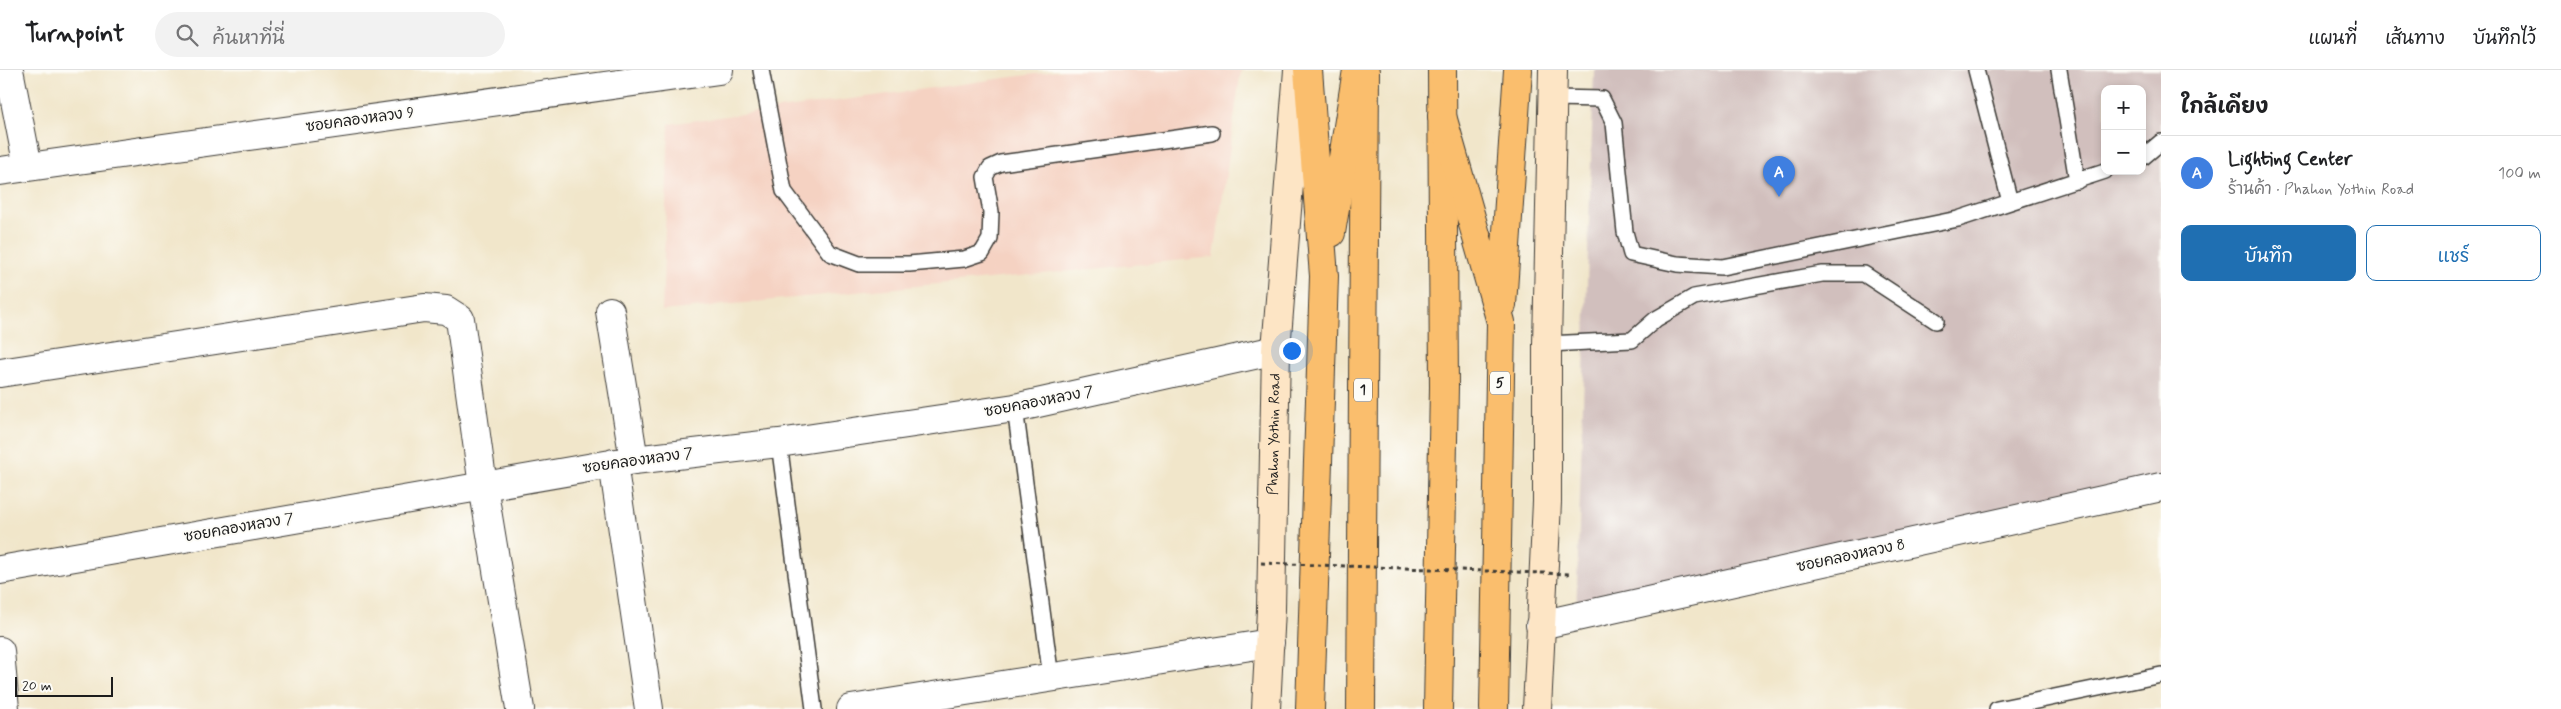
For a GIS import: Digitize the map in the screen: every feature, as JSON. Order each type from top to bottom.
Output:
[{"type":"highway","points":[[1308,70],[1324,276],[1310,709]]},
{"type":"highway","points":[[1324,276],[1357,70]]},
{"type":"highway","name":"1","points":[[1361,709],[1365,70]]},
{"type":"highway","points":[[1438,709],[1444,387],[1442,70]]},
{"type":"highway","name":"5","points":[[1494,709],[1500,322],[1518,70]]},
{"type":"highway","name":"5","points":[[1442,116],[1500,322]]},
{"type":"main road","name":"Phahon Yothin Road","points":[[1266,709],[1270,643],[1276,350],[1298,70]]},
{"type":"main road","points":[[1537,709],[1547,502],[1547,344],[1553,70]]},
{"type":"street","points":[[9,70],[28,167]]},
{"type":"street","name":"ซอยคลองหลวง 9","points":[[0,171],[719,70]]},
{"type":"street","points":[[0,373],[424,308],[446,310],[460,319],[483,486],[520,709]]},
{"type":"street","points":[[610,311],[623,462],[649,709]]},
{"type":"street","name":"ซอยคลองหลวง 7","points":[[0,570],[623,462],[778,444],[1015,408],[1276,350]]},
{"type":"street","name":"ซอยคลองหลวง 8","points":[[1540,625],[2161,487]]},
{"type":"street","points":[[851,709],[1270,643]]},
{"type":"street","points":[[0,651],[5,709]]},
{"type":"lane","points":[[761,70],[784,190],[830,253],[859,264],[909,264],[964,258],[982,253],[990,239],[991,212],[985,176],[990,168],[1001,163],[1212,133]]},
{"type":"lane","points":[[1976,70],[2010,202]]},
{"type":"lane","points":[[2059,70],[2077,181]]},
{"type":"lane","points":[[1553,98],[1602,99],[1614,123],[1625,232],[1631,254],[1677,264],[1722,267],[1958,219],[2101,172]]},
{"type":"lane","points":[[2146,155],[2161,142]]},
{"type":"lane","points":[[1547,344],[1632,340],[1656,319],[1694,297],[1822,274],[1864,274],[1936,320]]},
{"type":"lane","points":[[1015,408],[1051,678]]},
{"type":"lane","points":[[778,444],[814,709]]},
{"type":"lane","points":[[1997,709],[2161,675]]},
{"type":"path","points":[[1261,563],[1570,574]]},
{"type":"shaded area","points":[[1064,70],[1241,70],[1214,257],[662,311],[669,124]]},
{"type":"shaded area","points":[[1594,70],[2161,70],[2161,482],[1576,617]]},
{"type":"place","name":"Lighting Center","points":[[1779,197]]}]
